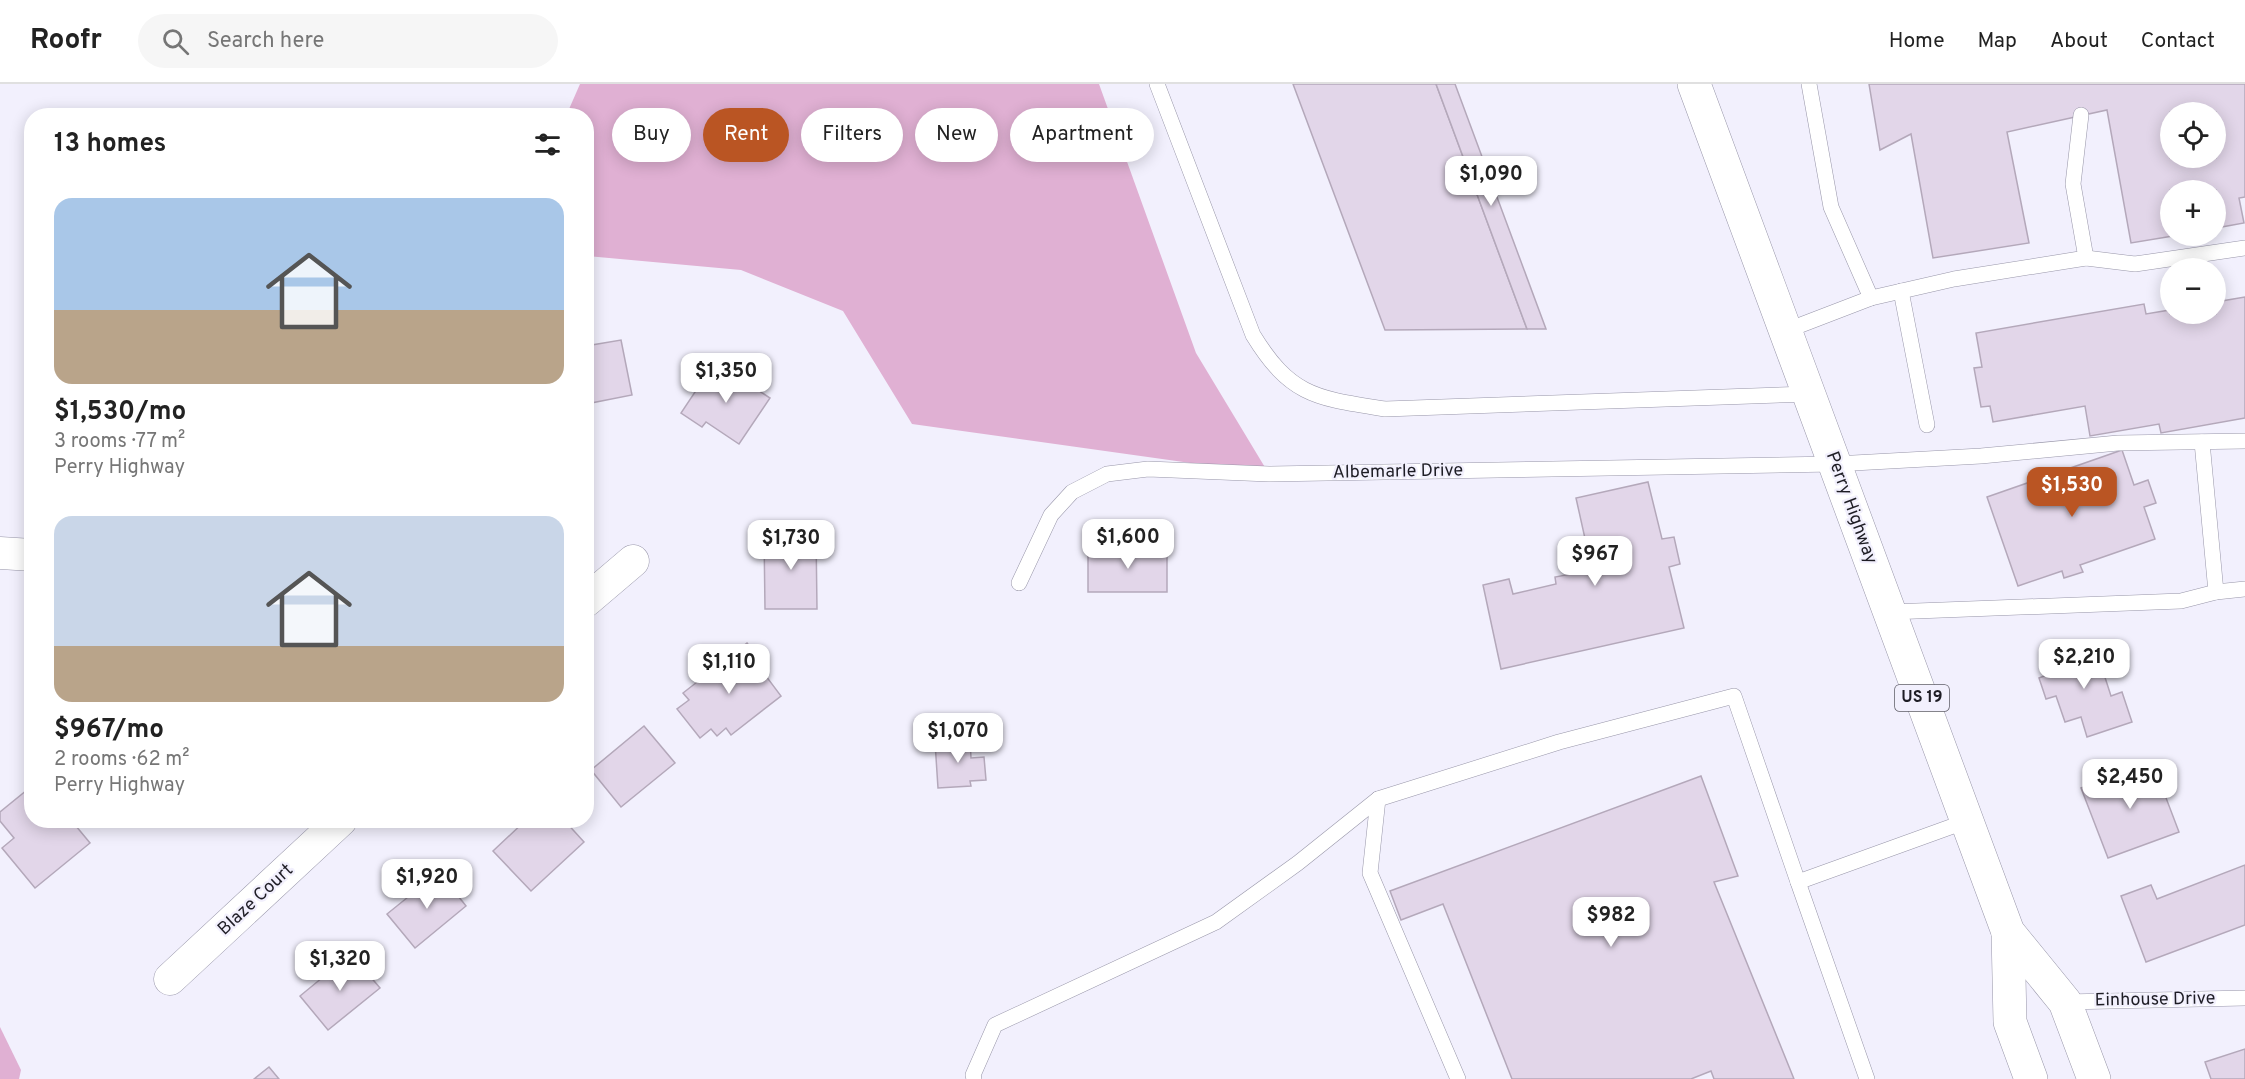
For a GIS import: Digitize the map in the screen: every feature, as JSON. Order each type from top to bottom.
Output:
[{"type":"highway","name":"Perry Highway","points":[[1694,84],[2008,932],[2065,1002],[2094,1079]]},
{"type":"highway","name":"Perry Highway","points":[[2008,932],[2010,1022],[2031,1079]]},
{"type":"street","points":[[0,553],[24,554]]},
{"type":"street","points":[[594,594],[633,561]]},
{"type":"street","name":"Blaze Court","points":[[170,979],[332,828]]},
{"type":"lane","points":[[1157,84],[1253,335],[1271,364],[1292,383],[1329,400],[1385,409],[1809,394]]},
{"type":"lane","points":[[1809,84],[1831,207],[1871,298]]},
{"type":"lane","points":[[2081,115],[2073,184],[2086,258]]},
{"type":"lane","points":[[1785,331],[1871,298],[1953,279],[2086,258],[2135,264],[2245,248]]},
{"type":"lane","points":[[1900,291],[1927,425]]},
{"type":"lane","name":"Albemarle Drive","points":[[1019,584],[1051,515],[1072,492],[1107,474],[1148,469],[1269,474],[1835,464],[1981,456],[2118,443],[2245,441]]},
{"type":"lane","points":[[2202,442],[2217,592]]},
{"type":"lane","points":[[1890,612],[2181,601],[2217,592],[2245,589]]},
{"type":"lane","points":[[974,1079],[973,1075],[995,1025],[1216,922],[1298,863],[1378,799],[1559,742],[1734,696],[1867,1079]]},
{"type":"lane","points":[[1378,799],[1370,873],[1458,1079]]},
{"type":"lane","points":[[1798,882],[1967,821]]},
{"type":"lane","name":"Einhouse Drive","points":[[2065,1002],[2245,998]]},
{"type":"shaded area","points":[[580,84],[1099,84],[1108,108],[1010,108],[1010,162],[1127,162],[1196,353],[1269,474],[912,424],[843,311],[741,270],[594,257],[594,108],[570,108]]},
{"type":"shaded area","points":[[0,1027],[21,1070],[19,1079],[0,1079]]},
{"type":"building","points":[[1293,84],[1436,84],[1527,329],[1385,330]]},
{"type":"building","points":[[1436,84],[1455,84],[1546,329],[1527,329]]},
{"type":"building","points":[[1869,84],[2245,84],[2245,197],[2239,198],[2244,223],[2226,226],[2226,180],[2160,180],[2160,238],[2131,243],[2107,110],[2007,132],[2029,243],[1933,258],[1911,134],[1880,150]]},
{"type":"building","points":[[2245,297],[2245,418],[2161,433],[2159,424],[2090,436],[2085,406],[1993,422],[1990,406],[1981,407],[1974,368],[1982,367],[1976,333],[2144,304],[2146,314],[2160,312],[2160,324],[2226,324],[2226,300]]},
{"type":"building","points":[[621,340],[632,395],[594,402],[594,345]]},
{"type":"building","points":[[715,362],[770,398],[739,444],[706,422],[702,427],[681,413]]},
{"type":"building","points":[[2122,450],[2134,485],[2148,480],[2156,503],[2144,507],[2155,539],[2080,565],[2083,572],[2064,578],[2062,571],[2018,586],[1987,497]]},
{"type":"building","points":[[1648,482],[1662,539],[1674,537],[1680,564],[1669,567],[1684,628],[1501,669],[1483,585],[1509,579],[1513,594],[1556,584],[1555,577],[1592,570],[1576,498]]},
{"type":"building","points":[[816,533],[817,609],[765,609],[764,534]]},
{"type":"building","points":[[1167,548],[1167,592],[1088,592],[1088,549]]},
{"type":"building","points":[[2093,640],[2111,696],[2122,692],[2132,722],[2087,737],[2081,717],[2065,722],[2056,696],[2046,699],[2039,678],[2052,673],[2046,655]]},
{"type":"building","points":[[747,643],[764,665],[760,668],[781,696],[731,735],[726,728],[717,736],[711,729],[700,738],[677,709],[689,700],[683,693]]},
{"type":"building","points":[[644,726],[675,763],[621,807],[594,774],[594,768]]},
{"type":"building","points":[[970,739],[971,758],[984,757],[986,780],[970,781],[971,786],[938,788],[935,742]]},
{"type":"building","points":[[2152,761],[2179,832],[2108,858],[2081,788]]},
{"type":"building","points":[[1701,776],[1738,876],[1714,882],[1794,1079],[1714,1079],[1711,1071],[1691,1079],[1512,1079],[1443,904],[1401,920],[1390,891]]},
{"type":"building","points":[[24,792],[24,828],[78,828],[90,843],[35,888],[2,848],[14,838],[0,821],[0,812]]},
{"type":"building","points":[[517,828],[571,828],[584,842],[531,891],[493,851]]},
{"type":"building","points":[[2245,865],[2245,925],[2146,962],[2121,896],[2151,885],[2157,899]]},
{"type":"building","points":[[439,872],[466,906],[415,948],[387,914]]},
{"type":"building","points":[[351,954],[380,988],[328,1030],[300,996]]},
{"type":"building","points":[[2245,1049],[2245,1079],[2211,1079],[2205,1062]]},
{"type":"building","points":[[269,1067],[279,1079],[254,1079]]}]
